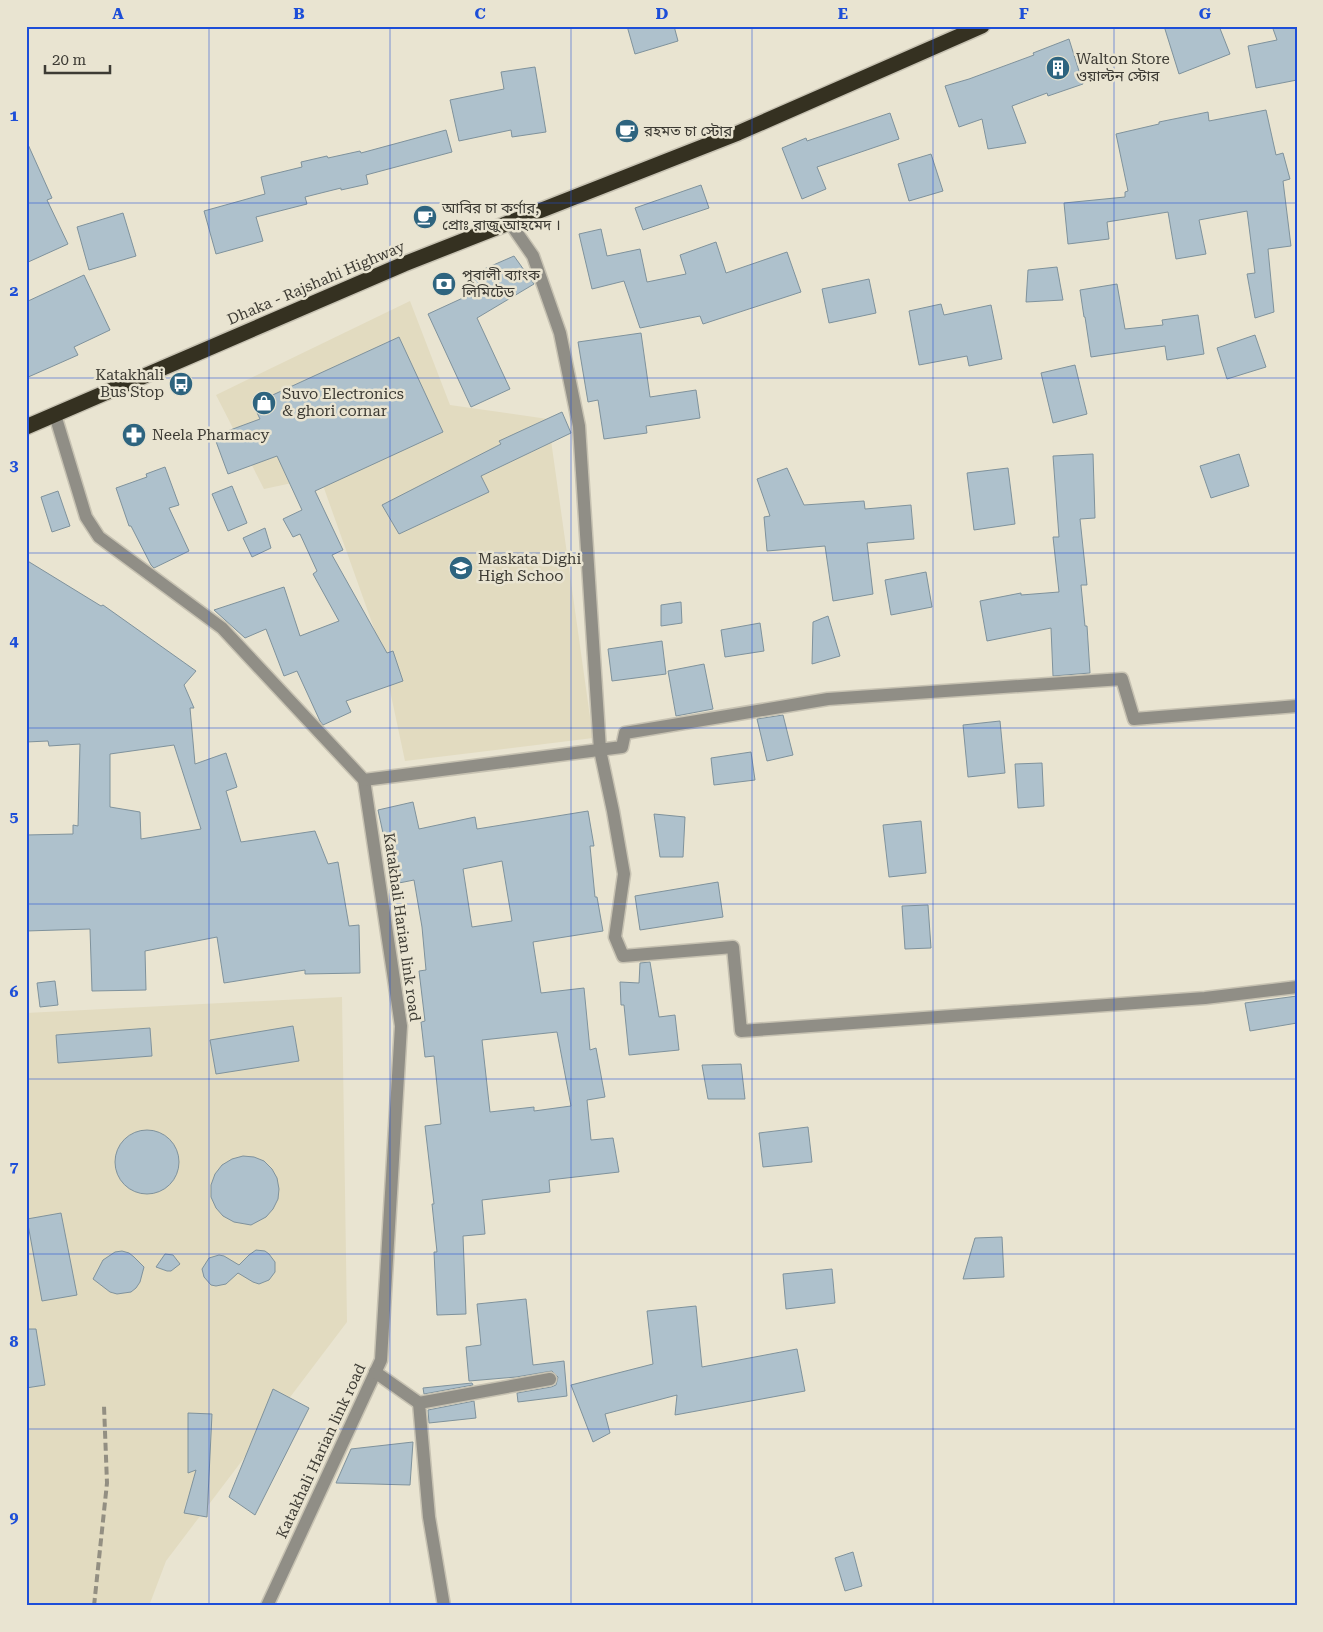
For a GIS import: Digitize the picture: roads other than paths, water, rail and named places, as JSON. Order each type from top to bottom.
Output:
[{"type":"highway","name":"Dhaka - Rajshahi Highway","points":[[26,427],[404,264],[738,133],[982,26]]},
{"type":"street","points":[[510,223],[533,256],[560,333],[579,426],[600,750],[624,874],[615,936],[623,956],[733,947],[741,1031],[1205,998],[1297,987]]},
{"type":"street","points":[[55,415],[86,517],[99,537],[222,628],[364,780],[622,747],[625,732],[828,699],[1122,679],[1134,719],[1297,706]]},
{"type":"street","name":"Katakhali Harian link road","points":[[267,1606],[381,1360],[401,1026],[364,780]]},
{"type":"street","points":[[376,1372],[419,1403],[550,1379]]},
{"type":"street","points":[[419,1403],[429,1517],[444,1606]]},
{"type":"railway","points":[[94,1606],[107,1483],[104,1406]]},
{"type":"place","name":"Walton Store ওয়াল্টন স্টোর","points":[[1058,68]]},
{"type":"place","name":"রহমত চা স্টোর","points":[[627,131]]},
{"type":"place","name":"আবির চা কর্ণার, প্রোঃ রাজু আহমেদ ।","points":[[425,217]]},
{"type":"place","name":"পূবালী ব্যাংক লিমিটেড","points":[[444,284]]},
{"type":"place","name":"Katakhali Bus Stop","points":[[181,384]]},
{"type":"place","name":"Suvo Electronics & ghori cornar","points":[[264,403]]},
{"type":"place","name":"Neela Pharmacy","points":[[134,435]]},
{"type":"place","name":"Maskata Dighi High Schoo","points":[[461,568]]}]
